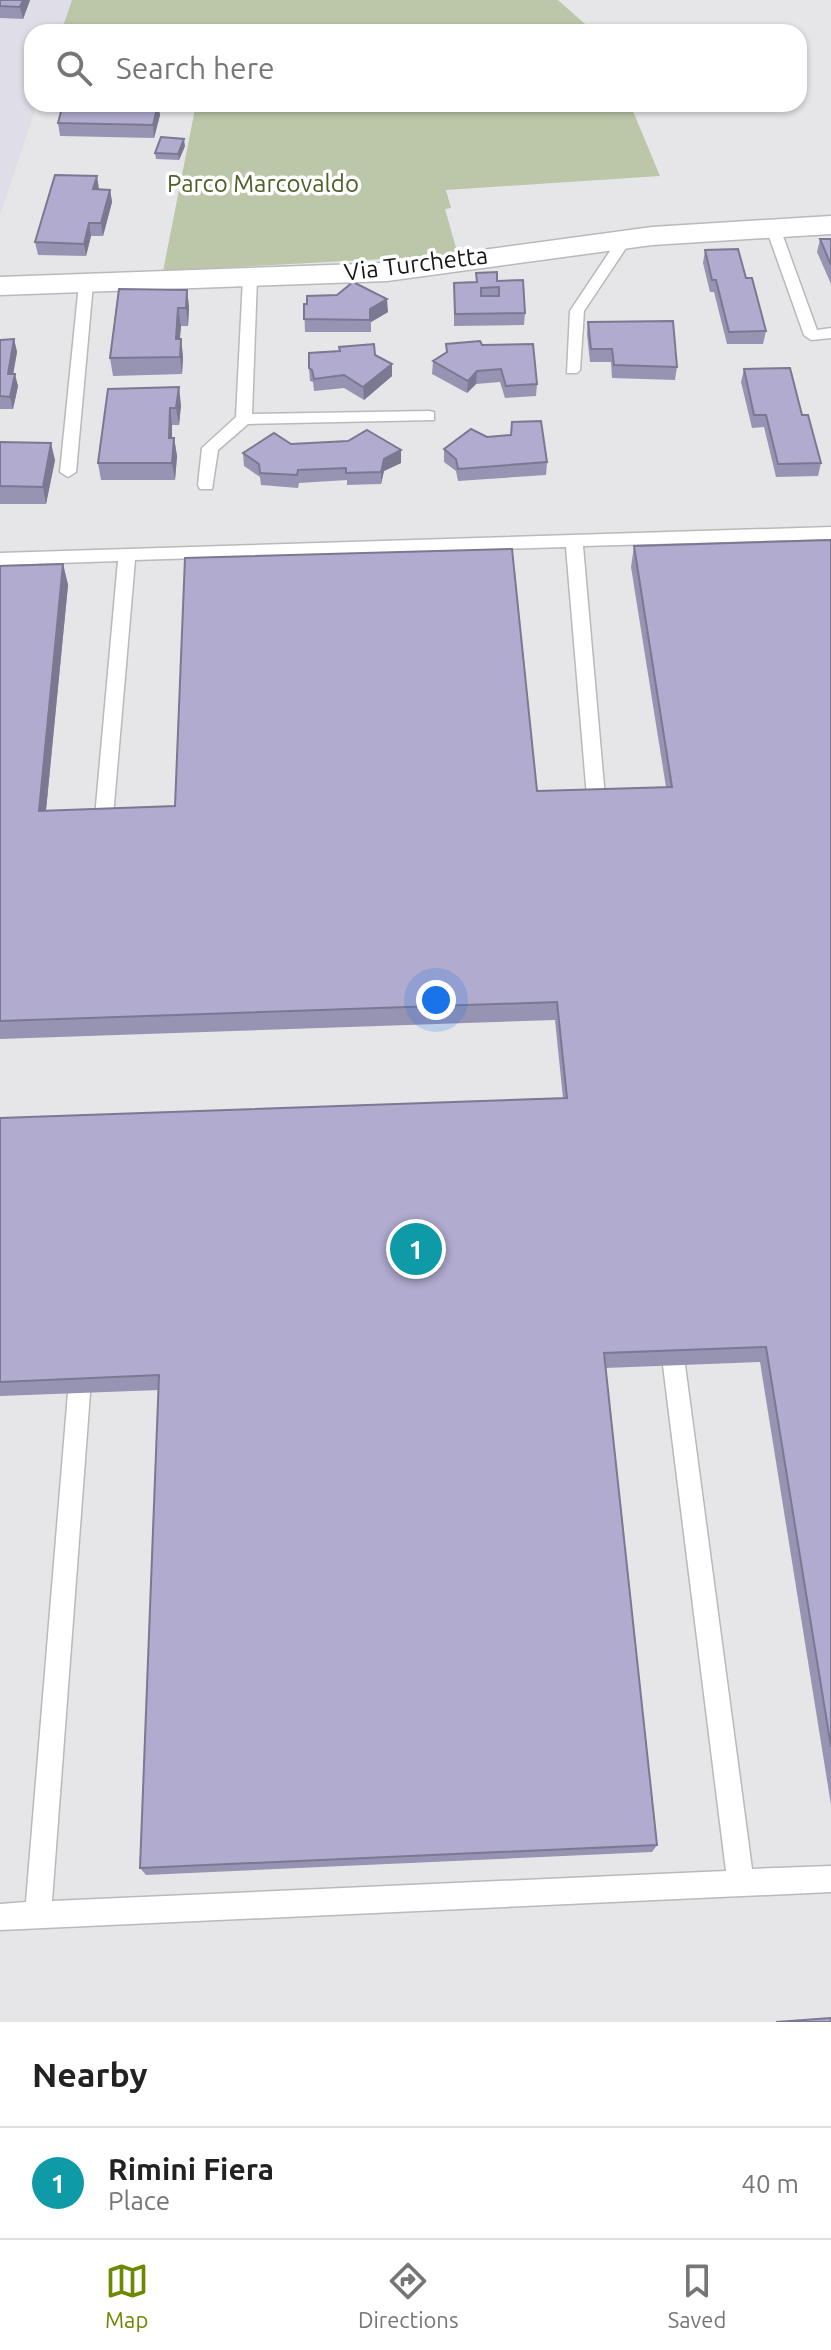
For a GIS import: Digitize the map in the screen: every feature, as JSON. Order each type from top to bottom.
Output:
[{"type":"street","name":"Via Turchetta","points":[[0,286],[387,272],[625,239],[831,225]]},
{"type":"lane","points":[[773,228],[811,335],[831,333]]},
{"type":"lane","points":[[572,370],[577,311],[625,239]]},
{"type":"lane","points":[[244,419],[250,278]]},
{"type":"lane","points":[[68,472],[86,284]]},
{"type":"lane","points":[[206,485],[210,448],[244,419],[429,416]]},
{"type":"lane","points":[[0,559],[831,533]]},
{"type":"lane","points":[[574,541],[597,809]]},
{"type":"lane","points":[[103,828],[127,555]]},
{"type":"lane","points":[[674,1365],[741,1883]]},
{"type":"lane","points":[[38,1915],[79,1393]]},
{"type":"lane","points":[[0,1917],[831,1879]]},
{"type":"shaded area","points":[[0,0],[72,0],[64,24],[24,24],[24,112],[34,112],[0,215]]},
{"type":"green space","points":[[72,0],[558,0],[585,24],[64,24]]},
{"type":"green space","name":"Parco Marcovaldo","points":[[194,112],[633,112],[660,176],[446,190],[451,208],[445,209],[458,255],[163,271]]},
{"type":"building","points":[[0,0],[23,0],[20,7],[0,6]]},
{"type":"building","points":[[61,112],[156,112],[153,125],[58,123]]},
{"type":"building","points":[[161,137],[184,139],[178,154],[155,153]]},
{"type":"building","points":[[55,175],[97,176],[93,189],[110,190],[101,223],[89,223],[84,244],[35,242]]},
{"type":"building","points":[[820,239],[831,239],[831,265]]},
{"type":"building","points":[[738,249],[746,278],[752,278],[766,331],[729,332],[705,250]]},
{"type":"building","points":[[497,272],[497,281],[523,280],[525,313],[455,314],[454,283],[477,282],[476,273]],"holes":[[[499,287],[499,296],[481,296],[481,288]]]},
{"type":"building","points":[[353,282],[387,299],[370,309],[370,320],[304,319],[307,296],[337,295]]},
{"type":"building","points":[[119,289],[187,290],[186,308],[178,308],[176,339],[181,339],[180,357],[110,358]]},
{"type":"building","points":[[673,321],[677,367],[614,365],[612,349],[591,349],[588,322]]},
{"type":"building","points":[[14,339],[8,374],[15,374],[10,397],[0,396],[0,340]]},
{"type":"building","points":[[480,341],[482,345],[533,344],[537,384],[506,386],[501,369],[477,371],[468,381],[433,361],[447,352],[446,344]]},
{"type":"building","points":[[374,344],[375,355],[392,364],[363,387],[344,375],[314,379],[309,368],[309,353]]},
{"type":"building","points":[[790,368],[802,415],[808,415],[821,463],[778,464],[766,415],[754,415],[744,369]]},
{"type":"building","points":[[179,387],[176,408],[170,408],[169,438],[174,438],[172,463],[98,463],[108,389]]},
{"type":"building","points":[[541,421],[547,462],[458,469],[456,459],[444,449],[471,429],[487,437],[511,435],[512,422]]},
{"type":"building","points":[[367,430],[401,450],[384,459],[381,472],[346,473],[346,468],[298,470],[297,475],[260,473],[259,464],[243,453],[274,433],[291,444],[348,441]]},
{"type":"building","points":[[0,442],[51,443],[43,487],[0,486]]},
{"type":"building","points":[[831,540],[831,1747],[766,1347],[604,1353],[657,1845],[140,1868],[159,1375],[0,1382],[0,1118],[567,1098],[557,1002],[0,1021],[0,566],[63,564],[39,811],[175,806],[185,558],[512,549],[537,791],[672,787],[634,546]]},
{"type":"building","points":[[831,2018],[831,2022],[776,2022]]},
{"type":"place","name":"Rimini Fiera","points":[[416,1249]]}]
